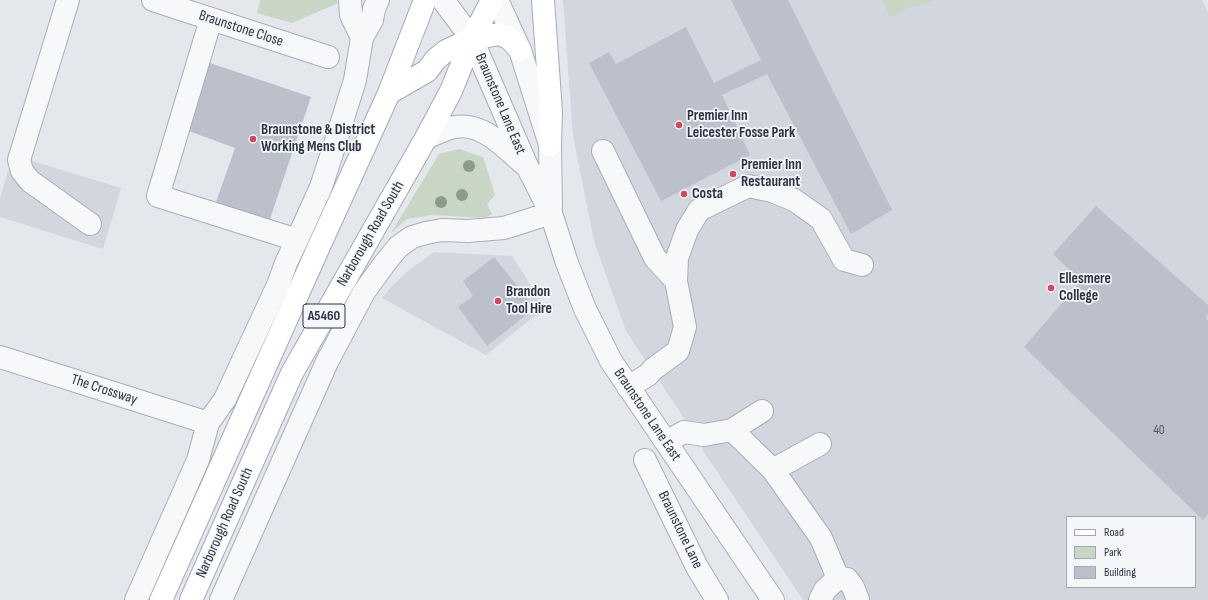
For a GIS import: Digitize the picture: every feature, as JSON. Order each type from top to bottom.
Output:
[{"type":"main road","name":"Narborough Road South","points":[[161,600],[334,213],[390,93],[425,0]]},
{"type":"main road","name":"Narborough Road South","points":[[191,600],[292,373],[426,138],[451,91],[472,39],[492,0]]},
{"type":"main road","points":[[543,0],[551,112],[550,146]]},
{"type":"main road","points":[[390,93],[427,71],[436,59],[446,51],[472,39],[499,34],[509,38],[520,50]]},
{"type":"street","points":[[68,0],[19,160],[22,171],[30,181],[90,224]]},
{"type":"street","name":"Braunstone Close","points":[[153,0],[328,57]]},
{"type":"street","points":[[350,0],[351,15],[362,38]]},
{"type":"street","name":"Narborough Road South","points":[[136,600],[198,460],[208,423],[225,399],[278,286],[286,263],[321,187],[355,80],[362,38],[372,20],[374,9],[378,0]]},
{"type":"street","name":"Braunstone Lane East","points":[[443,0],[472,39],[527,166],[551,213],[567,263],[586,309],[611,361],[773,600]]},
{"type":"street","name":"Braunstone Lane East","points":[[496,0],[520,50],[550,146],[551,213]]},
{"type":"street","points":[[211,19],[158,196],[297,240]]},
{"type":"street","points":[[426,138],[456,127],[471,128],[483,131],[527,166]]},
{"type":"street","points":[[603,151],[655,258],[676,281]]},
{"type":"street","points":[[628,387],[648,375],[652,370],[678,351],[685,327],[676,281],[677,258],[687,230],[698,210],[748,186],[772,191],[794,200],[821,220],[844,260],[862,265]]},
{"type":"street","name":"Narborough Road South","points":[[286,263],[334,213]]},
{"type":"street","name":"Narborough Road South","points":[[221,600],[327,362],[364,292],[384,263],[398,247],[407,240],[426,232],[504,228],[551,213]]},
{"type":"street","name":"The Crossway","points":[[0,357],[208,423]]},
{"type":"street","points":[[666,442],[684,432],[704,435],[732,430],[762,411]]},
{"type":"street","points":[[732,430],[774,470],[821,538],[838,578]]},
{"type":"street","points":[[774,470],[820,444]]},
{"type":"street","name":"Braunstone Lane","points":[[645,460],[697,567],[717,600]]},
{"type":"street","points":[[820,600],[825,590],[838,578],[847,579],[853,587],[858,600]]},
{"type":"shaded area","name":"Ellesmere College","points":[[563,0],[1202,0],[1208,13],[1208,600],[803,600],[702,449],[704,435],[686,421],[626,331],[594,241],[573,136]]},
{"type":"shaded area","points":[[13,155],[121,188],[103,249],[0,217],[0,199]]},
{"type":"shaded area","points":[[434,252],[512,256],[545,308],[486,355],[382,298],[409,270]]},
{"type":"green space","points":[[260,0],[337,0],[338,3],[292,23],[257,13]]},
{"type":"green space","points":[[882,0],[934,0],[917,7],[916,5],[890,17]]},
{"type":"green space","points":[[459,149],[483,157],[495,195],[487,204],[492,214],[485,218],[432,215],[407,219],[391,233],[439,154]]},
{"type":"building","name":"Premier Inn Leicester Fosse Park","points":[[731,0],[788,0],[892,210],[851,234],[767,74],[722,95],[750,155],[661,201],[589,63],[609,52],[616,64],[686,27],[714,83],[761,60]]},
{"type":"building","name":"Braunstone & District Working Mens Club","points":[[210,63],[311,97],[268,225],[214,208],[235,148],[186,130]]},
{"type":"building","points":[[1096,206],[1208,305],[1208,313],[1206,318],[1208,321],[1208,514],[1203,520],[1024,347],[1081,281],[1053,254]]},
{"type":"building","name":"Brandon Tool Hire","points":[[494,257],[535,308],[487,346],[458,307],[473,296],[463,281]]},
{"type":"place","name":"Premier Inn Leicester Fosse Park","points":[[679,125]]},
{"type":"place","name":"Braunstone & District Working Mens Club","points":[[253,139]]},
{"type":"place","name":"Premier Inn Restaurant","points":[[733,174]]},
{"type":"place","name":"Costa","points":[[684,194]]},
{"type":"place","name":"Ellesmere College","points":[[1051,288]]},
{"type":"place","name":"Brandon Tool Hire","points":[[498,301]]}]
